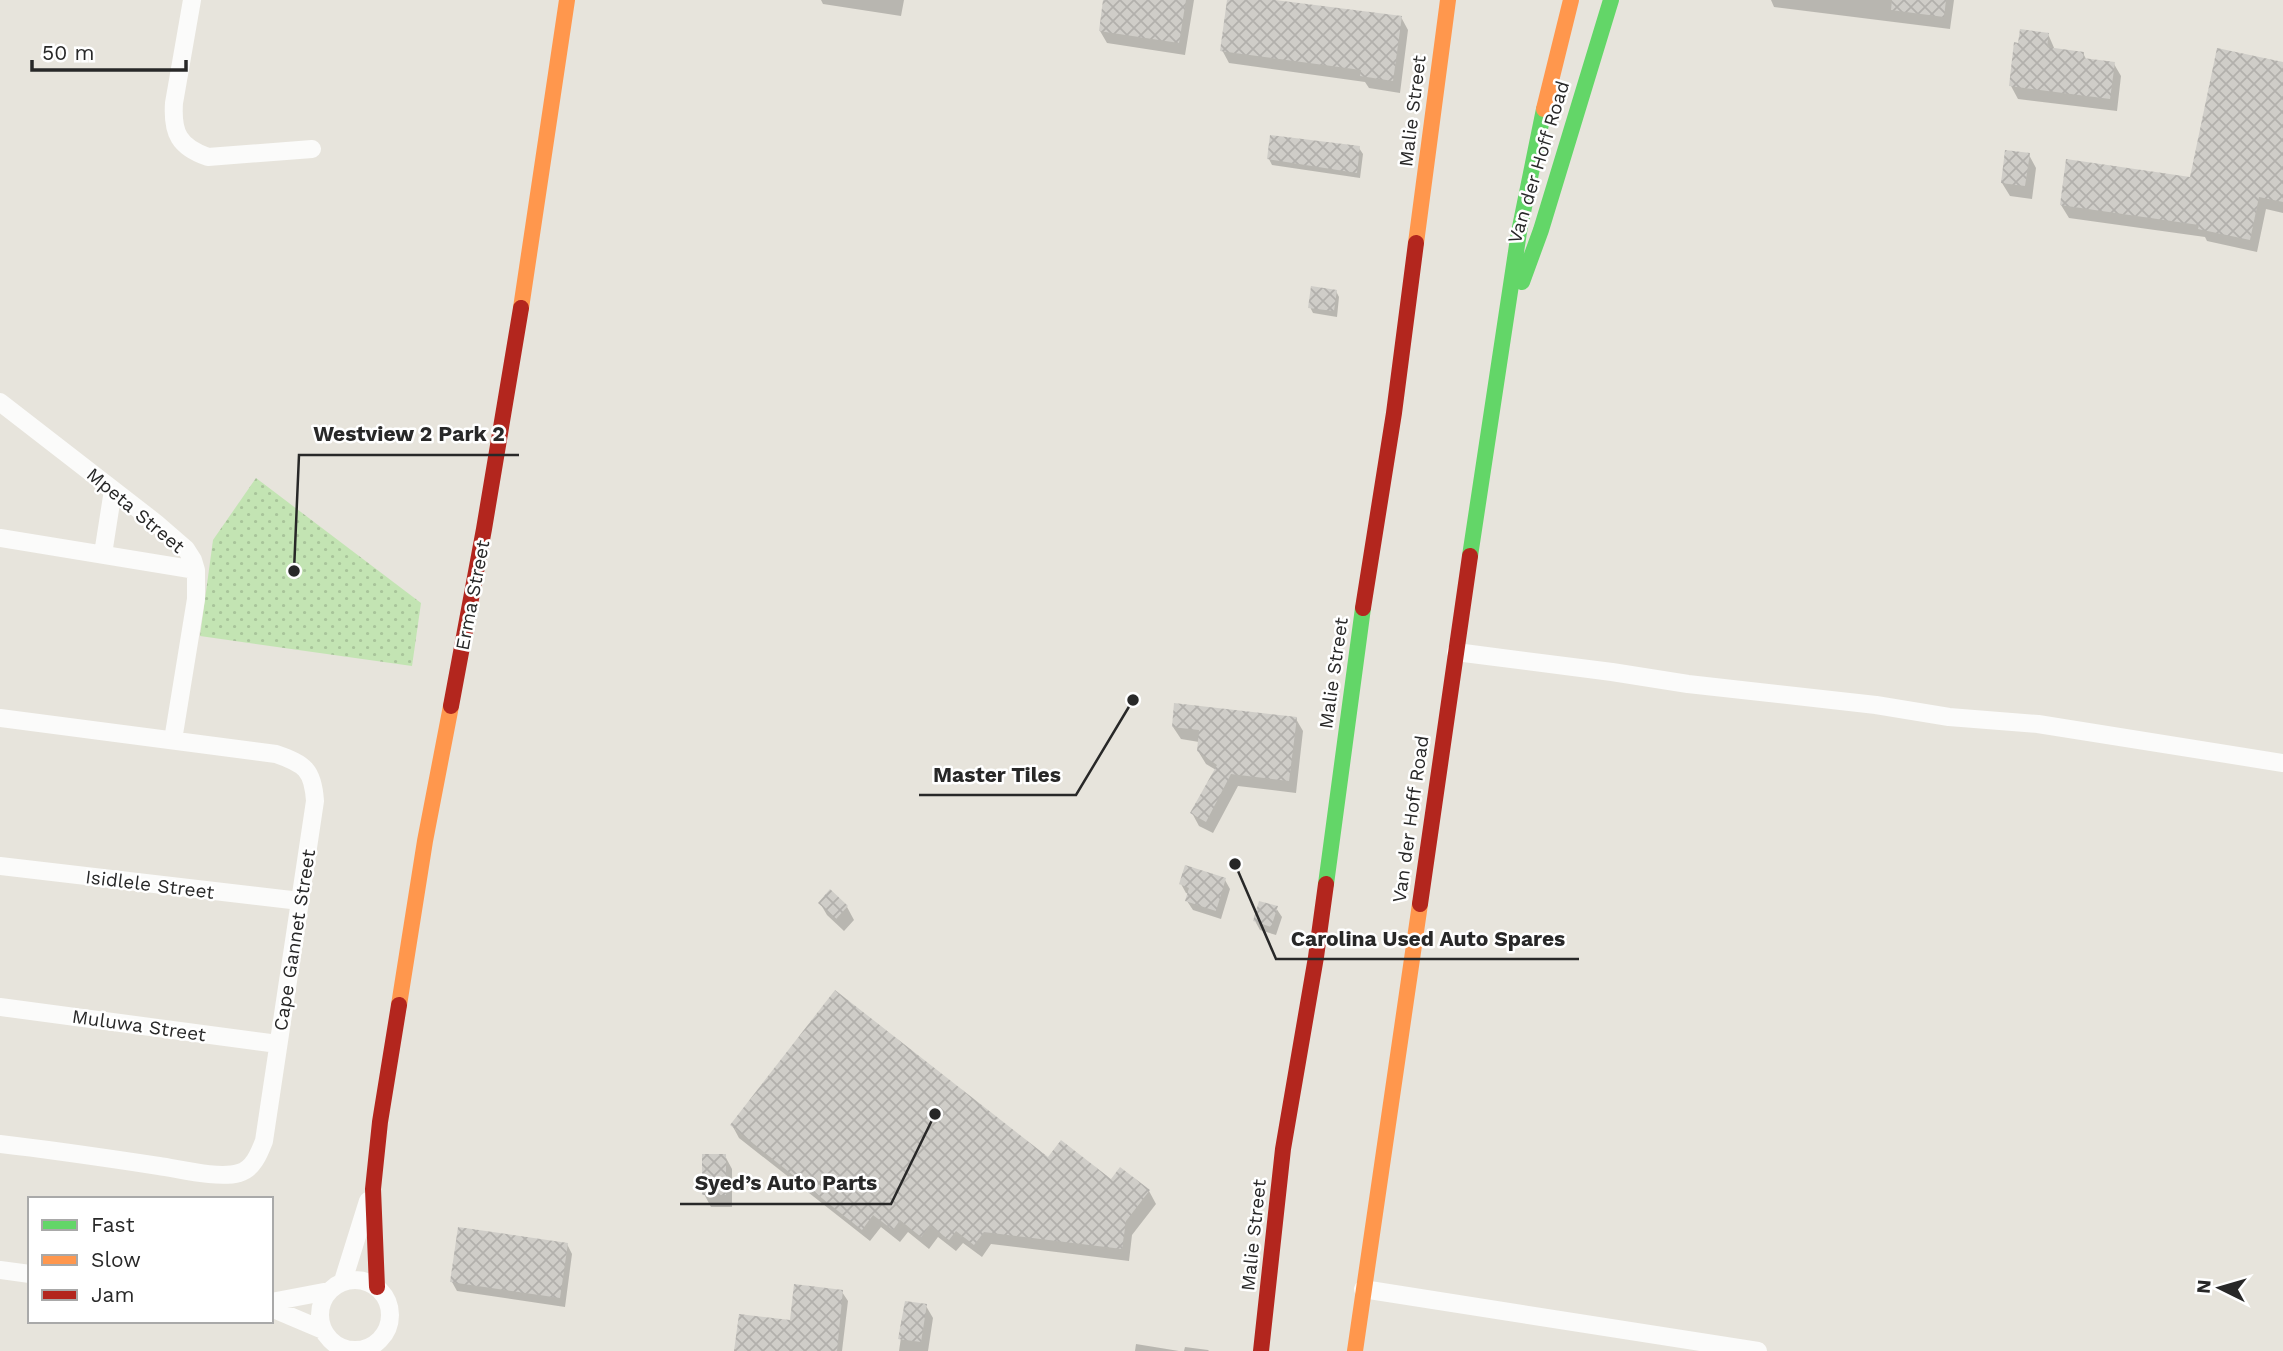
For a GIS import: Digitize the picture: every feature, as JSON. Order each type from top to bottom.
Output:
[{"type":"street","points":[[192,0],[173,117],[176,134],[183,143],[194,152],[208,157],[312,149]]},
{"type":"street","name":"Erma Street","points":[[377,1287],[373,1189],[380,1122],[425,841],[482,542],[529,262],[567,0]]},
{"type":"street","name":"Malie Street","points":[[1261,1351],[1283,1149],[1316,957],[1356,652],[1394,413],[1448,0]]},
{"type":"street","name":"Van der Hoff Road","points":[[1355,1351],[1502,336],[1537,139],[1571,0]]},
{"type":"street","name":"Van der Hoff Road","points":[[1502,336],[1541,230],[1611,0]]},
{"type":"street","name":"Mpeta Street","points":[[0,402],[186,549],[193,560],[196,570],[196,599],[173,740]]},
{"type":"street","points":[[103,554],[113,490]]},
{"type":"street","points":[[0,538],[196,570]]},
{"type":"street","points":[[1456,652],[1688,684],[1876,705],[1949,717],[2038,724],[2283,763]]},
{"type":"street","name":"Cape Gannet Street","points":[[0,718],[276,754],[304,766],[311,775],[315,801],[264,1141],[257,1158],[247,1170],[236,1174],[200,1172],[0,1144]]},
{"type":"street","name":"Isidlele Street","points":[[0,866],[300,901]]},
{"type":"street","name":"Muluwa Street","points":[[0,1007],[278,1044]]},
{"type":"street","name":"Erma Street","points":[[336,1286],[373,1189]]},
{"type":"street","points":[[0,1270],[28,1274]]},
{"type":"street","points":[[273,1302],[355,1279],[367,1281],[385,1295],[391,1317],[382,1339],[371,1349],[351,1351],[273,1309]]},
{"type":"street","points":[[328,1341],[320,1319],[320,1307],[336,1286]]},
{"type":"street","points":[[1363,1289],[1758,1351]]},
{"type":"green space","points":[[256,478],[421,603],[412,666],[200,636],[213,540]]},
{"type":"building","points":[[1103,0],[1186,0],[1179,43],[1099,31]]},
{"type":"building","points":[[1227,0],[1275,0],[1402,16],[1393,81],[1360,76],[1361,70],[1220,51]]},
{"type":"building","points":[[1892,0],[1946,0],[1944,17],[1891,10]]},
{"type":"building","points":[[2020,29],[2049,33],[2047,47],[2084,52],[2083,58],[2115,62],[2110,99],[2009,86],[2014,42],[2018,43]]},
{"type":"building","points":[[2217,48],[2283,62],[2283,202],[2259,197],[2250,240],[2198,229],[2199,225],[2060,205],[2066,159],[2190,177]]},
{"type":"building","points":[[1270,135],[1360,146],[1357,173],[1267,159]]},
{"type":"building","points":[[2005,150],[2030,153],[2025,186],[2001,183]]},
{"type":"building","points":[[1311,286],[1337,290],[1334,311],[1308,308]]},
{"type":"building","points":[[1174,703],[1297,717],[1289,781],[1231,774],[1206,822],[1190,813],[1217,765],[1197,751],[1199,730],[1172,727]]},
{"type":"building","points":[[1185,865],[1226,878],[1216,911],[1185,901],[1189,888],[1179,884]]},
{"type":"building","points":[[830,889],[848,906],[836,919],[818,903]]},
{"type":"building","points":[[1259,901],[1278,906],[1271,927],[1253,921]]},
{"type":"building","points":[[835,990],[1048,1157],[1061,1140],[1111,1179],[1120,1167],[1150,1190],[1126,1221],[1122,1249],[984,1232],[974,1245],[956,1231],[949,1240],[930,1225],[921,1237],[900,1220],[893,1230],[873,1215],[862,1230],[730,1125]]},
{"type":"building","points":[[702,1154],[726,1154],[726,1195],[702,1195]]},
{"type":"building","points":[[458,1227],[568,1243],[560,1298],[450,1282]]},
{"type":"building","points":[[794,1284],[843,1290],[837,1351],[734,1351],[739,1314],[790,1320]]},
{"type":"building","points":[[905,1301],[927,1304],[921,1342],[898,1339]]},
{"type":"traffic: fast","points":[[1522,282],[1541,230],[1611,0]]},
{"type":"traffic: fast","points":[[1470,556],[1519,232],[1544,109]]},
{"type":"traffic: fast","points":[[1326,884],[1363,608]]},
{"type":"traffic: slow","points":[[521,308],[567,0]]},
{"type":"traffic: slow","points":[[1416,243],[1448,0]]},
{"type":"traffic: slow","points":[[1544,109],[1571,0]]},
{"type":"traffic: slow","points":[[399,1005],[425,841],[451,706]]},
{"type":"traffic: slow","points":[[1355,1351],[1420,904]]},
{"type":"traffic: jam","points":[[1363,608],[1394,413],[1416,243]]},
{"type":"traffic: jam","points":[[451,706],[521,308]]},
{"type":"traffic: jam","points":[[1420,904],[1470,556]]},
{"type":"traffic: jam","points":[[1261,1351],[1283,1149],[1326,884]]},
{"type":"traffic: jam","points":[[377,1287],[373,1189],[380,1122],[399,1005]]},
{"type":"place","name":"Westview 2 Park 2","points":[[294,571]]},
{"type":"place","name":"Master Tiles","points":[[1133,700]]},
{"type":"place","name":"Carolina Used Auto Spares","points":[[1235,864]]},
{"type":"place","name":"Syed’s Auto Parts","points":[[935,1114]]}]
